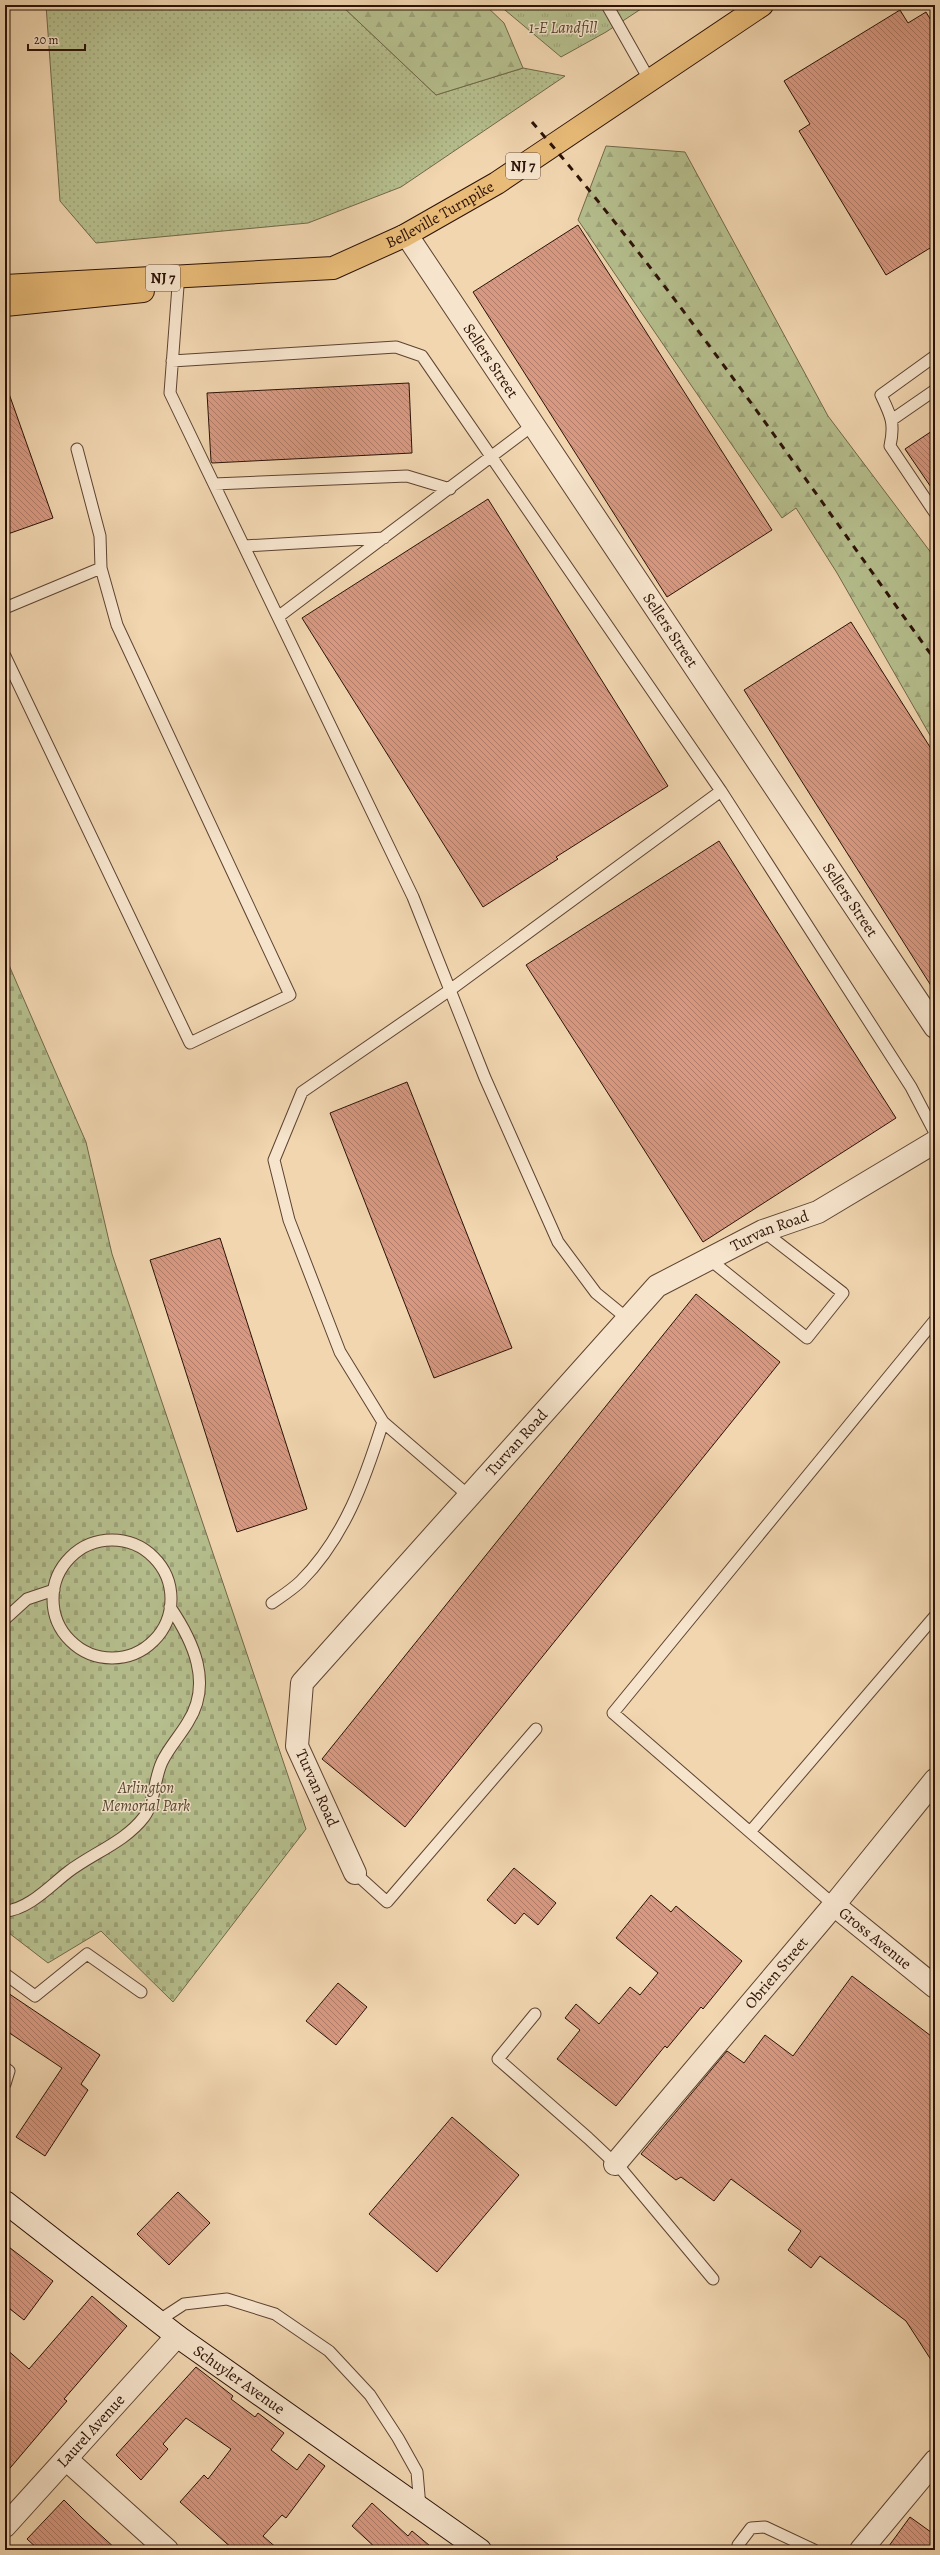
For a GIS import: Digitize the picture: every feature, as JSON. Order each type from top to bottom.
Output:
[{"type":"main road","name":"Belleville Turnpike","points":[[5,286],[261,274],[333,268],[404,236],[497,183],[762,5]]},
{"type":"main road","name":"Belleville Turnpike","points":[[5,305],[117,295],[261,274]]},
{"type":"street","name":"Sellers Street","points":[[404,236],[408,237],[935,1027]]},
{"type":"street","name":"Turvan Road","points":[[355,1873],[297,1746],[302,1683],[629,1320],[657,1286],[763,1231],[818,1212],[935,1142]]},
{"type":"street","name":"Obrien Street","points":[[615,2164],[834,1905],[935,1780]]},
{"type":"street","name":"Gross Avenue","points":[[834,1905],[935,1987]]},
{"type":"street","name":"Schuyler Avenue","points":[[5,2202],[177,2336],[480,2550]]},
{"type":"street","name":"Laurel Avenue","points":[[5,2526],[177,2336]]},
{"type":"street","points":[[66,2459],[167,2550]]},
{"type":"street","points":[[861,2550],[935,2461]]},
{"type":"lane","points":[[607,5],[650,81]]},
{"type":"lane","points":[[178,286],[170,393],[413,897],[485,1078],[558,1242],[596,1293],[629,1320]]},
{"type":"lane","points":[[172,361],[396,347],[422,356],[721,791],[911,1087],[935,1132]]},
{"type":"lane","points":[[935,356],[881,395],[893,420],[894,429],[890,446],[935,513]]},
{"type":"lane","points":[[893,420],[935,390]]},
{"type":"lane","points":[[278,617],[533,425]]},
{"type":"lane","points":[[5,656],[190,1043],[290,995],[117,625],[101,568],[100,536],[77,449]]},
{"type":"lane","points":[[214,484],[407,476],[450,488]]},
{"type":"lane","points":[[244,546],[384,538]]},
{"type":"lane","points":[[5,608],[101,568]]},
{"type":"lane","points":[[469,1496],[383,1422],[340,1352],[289,1220],[274,1160],[302,1092],[450,990],[721,791]]},
{"type":"lane","points":[[709,1259],[807,1338],[843,1293],[763,1231]]},
{"type":"lane","points":[[834,1905],[612,1712],[935,1320]]},
{"type":"lane","points":[[272,1603],[301,1581],[342,1529],[368,1473],[383,1422]]},
{"type":"lane","points":[[104,1540],[124,1540],[143,1548],[159,1562],[168,1580],[171,1598],[169,1616],[161,1632],[148,1646],[126,1656],[114,1658],[96,1656],[79,1648],[66,1635],[56,1617],[54,1590],[57,1576],[68,1559],[84,1546],[104,1540]]},
{"type":"lane","points":[[5,1619],[27,1599],[54,1590]]},
{"type":"lane","points":[[5,1911],[22,1907],[79,1863],[123,1837],[144,1816],[161,1764],[172,1742],[188,1722],[197,1702],[199,1673],[195,1651],[186,1630],[170,1607]]},
{"type":"lane","points":[[750,1832],[935,1616]]},
{"type":"lane","points":[[355,1873],[387,1902],[536,1729]]},
{"type":"lane","points":[[5,1974],[35,1996],[87,1954],[141,1992]]},
{"type":"lane","points":[[535,2014],[498,2059],[588,2138],[615,2164],[713,2279]]},
{"type":"lane","points":[[5,2068],[9,2071],[5,2084]]},
{"type":"lane","points":[[158,2321],[184,2304],[227,2299],[275,2314],[329,2351],[370,2395],[398,2438],[417,2472],[420,2508]]},
{"type":"lane","points":[[739,2550],[738,2545],[752,2528],[765,2527],[814,2550]]},
{"type":"green space","points":[[46,5],[341,5],[436,95],[523,68],[565,76],[401,187],[308,223],[96,243],[60,201]]},
{"type":"green space","points":[[341,5],[485,5],[504,23],[523,68],[436,95]]},
{"type":"green space","name":"1-E Landfill","points":[[499,5],[647,5],[606,32],[561,57]]},
{"type":"green space","points":[[606,146],[685,152],[828,416],[935,558],[935,744],[837,573],[796,508],[782,518],[578,220]]},
{"type":"green space","name":"Arlington Memorial Park","points":[[5,956],[86,1142],[112,1254],[306,1829],[173,2002],[101,1931],[48,1963],[5,1930]]},
{"type":"building","points":[[900,10],[908,23],[926,12],[935,27],[935,245],[886,275],[799,131],[810,124],[784,81]]},
{"type":"building","points":[[578,225],[772,530],[667,597],[473,292]]},
{"type":"building","points":[[409,383],[412,453],[212,463],[211,461],[207,393]]},
{"type":"building","points":[[7,388],[53,518],[5,535],[5,389]]},
{"type":"building","points":[[935,429],[935,493],[905,449]]},
{"type":"building","points":[[488,499],[668,786],[556,857],[558,859],[483,907],[302,618]]},
{"type":"building","points":[[851,622],[935,755],[935,992],[744,690]]},
{"type":"building","points":[[719,841],[896,1118],[703,1242],[526,965]]},
{"type":"building","points":[[407,1082],[512,1348],[434,1378],[330,1113]]},
{"type":"building","points":[[220,1238],[307,1509],[237,1532],[150,1260]]},
{"type":"building","points":[[696,1294],[780,1362],[405,1827],[322,1759]]},
{"type":"building","points":[[514,1868],[556,1903],[538,1925],[524,1913],[515,1924],[487,1900]]},
{"type":"building","points":[[651,1895],[671,1912],[676,1906],[742,1961],[703,2009],[701,2007],[667,2048],[665,2046],[616,2106],[557,2059],[580,2030],[565,2018],[576,2004],[599,2024],[630,1987],[640,1995],[658,1973],[616,1938]]},
{"type":"building","points":[[852,1976],[935,2039],[935,2366],[906,2321],[820,2256],[811,2268],[788,2250],[801,2231],[731,2179],[714,2201],[681,2177],[676,2180],[641,2154],[727,2051],[744,2063],[765,2035],[793,2056]]},
{"type":"building","points":[[338,1983],[367,2007],[336,2045],[306,2021]]},
{"type":"building","points":[[5,1991],[100,2055],[81,2084],[88,2090],[45,2156],[16,2137],[62,2068],[5,2030]]},
{"type":"building","points":[[452,2117],[519,2175],[437,2272],[369,2214]]},
{"type":"building","points":[[178,2192],[210,2223],[169,2265],[137,2234]]},
{"type":"building","points":[[5,2244],[53,2281],[24,2320],[5,2305]]},
{"type":"building","points":[[92,2296],[127,2326],[64,2399],[67,2401],[5,2474],[5,2348],[29,2369]]},
{"type":"building","points":[[196,2367],[233,2396],[231,2399],[255,2417],[258,2413],[284,2433],[271,2450],[297,2470],[309,2454],[325,2466],[286,2518],[282,2515],[263,2536],[279,2550],[234,2550],[180,2502],[204,2475],[208,2479],[231,2449],[186,2418],[163,2444],[168,2449],[141,2480],[116,2455]]},
{"type":"building","points":[[64,2500],[117,2550],[39,2550],[27,2539]]},
{"type":"building","points":[[372,2503],[408,2536],[412,2531],[435,2550],[378,2550],[352,2526]]},
{"type":"building","points":[[910,2517],[935,2535],[935,2550],[886,2550]]},
{"type":"railway","points":[[532,122],[586,186],[689,319],[739,386],[935,660]]}]
